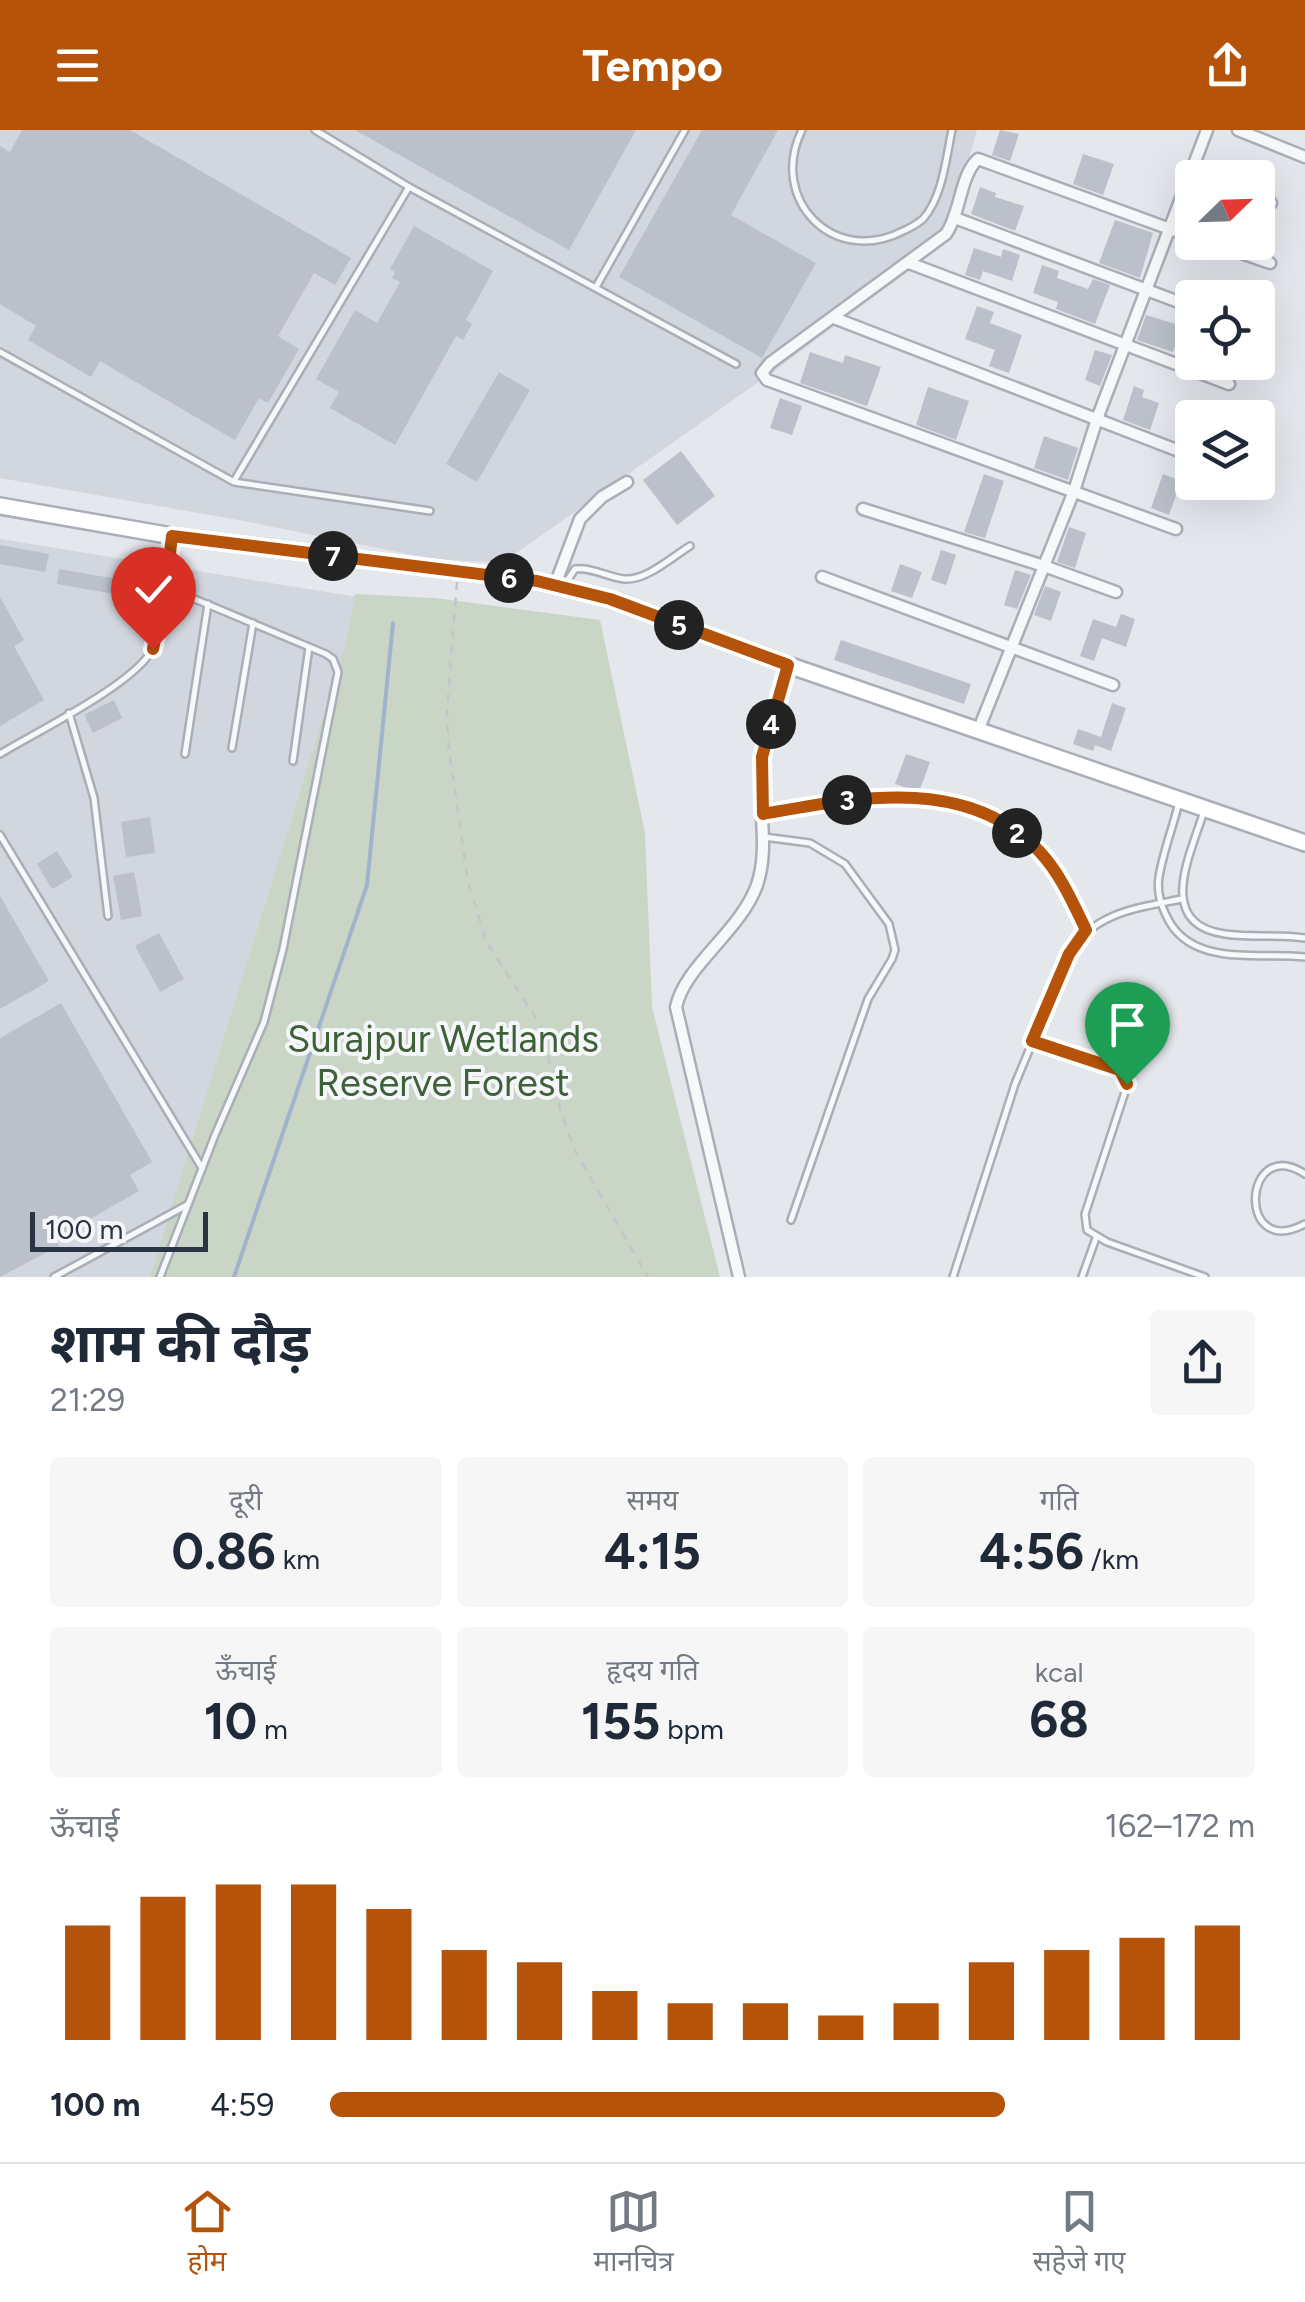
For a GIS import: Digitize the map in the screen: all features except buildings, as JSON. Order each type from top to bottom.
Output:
[{"type":"main road","points":[[0,506],[172,536],[559,586],[610,599],[788,665],[1305,843]]},
{"type":"street","points":[[1196,160],[1207,130]]},
{"type":"street","points":[[1238,130],[1305,158]]},
{"type":"street","points":[[1175,230],[984,159],[973,162],[946,234],[770,363],[764,376],[1176,529]]},
{"type":"street","points":[[955,218],[1175,300]]},
{"type":"street","points":[[978,730],[1074,492],[1097,419],[1175,218]]},
{"type":"street","points":[[1261,260],[1270,263]]},
{"type":"street","points":[[908,263],[1229,384]]},
{"type":"street","points":[[834,318],[1175,449]]},
{"type":"street","points":[[559,586],[580,519],[602,497],[626,482]]},
{"type":"street","points":[[863,509],[1116,592]]},
{"type":"street","points":[[822,577],[1113,686]]},
{"type":"street","points":[[738,1277],[676,1007],[682,990],[750,902],[764,858],[762,757],[788,665]]},
{"type":"lane","points":[[315,130],[409,186],[736,364]]},
{"type":"lane","points":[[596,287],[685,130]]},
{"type":"lane","points":[[802,130],[792,160],[792,189],[816,224],[836,237],[863,243],[888,239],[923,218],[940,183],[952,130]]},
{"type":"lane","points":[[234,482],[409,186]]},
{"type":"lane","points":[[0,352],[234,482],[430,511]]},
{"type":"lane","points":[[0,754],[69,713],[148,658],[157,638],[172,536]]},
{"type":"lane","points":[[559,586],[575,570],[583,568],[634,579],[690,546]]},
{"type":"lane","points":[[160,1277],[264,1022],[284,950],[338,672],[333,659],[310,647],[166,587]]},
{"type":"lane","points":[[185,754],[208,604]]},
{"type":"lane","points":[[232,748],[253,623]]},
{"type":"lane","points":[[293,761],[310,647]]},
{"type":"lane","points":[[69,713],[90,775],[108,916]]},
{"type":"lane","points":[[763,814],[882,796],[912,796],[998,820],[1042,854],[1086,930]]},
{"type":"lane","points":[[1179,801],[1159,876],[1160,903],[1170,924],[1199,948],[1228,954],[1305,957]]},
{"type":"lane","points":[[1204,808],[1182,884],[1182,899],[1190,918],[1207,930],[1228,934],[1305,938]]},
{"type":"lane","points":[[0,835],[202,1168]]},
{"type":"lane","points":[[764,836],[810,843],[845,864],[889,924],[895,950],[868,998],[791,1220]]},
{"type":"lane","points":[[954,1277],[1015,1084],[1069,954],[1086,930],[1108,917],[1182,899]]},
{"type":"lane","points":[[1032,1041],[1120,1070],[1126,1078],[1126,1089],[1085,1214],[1087,1230],[1096,1238],[1205,1277]]},
{"type":"lane","points":[[1305,1174],[1288,1166],[1276,1168],[1257,1183],[1253,1195],[1254,1208],[1270,1227],[1282,1231],[1305,1224]]},
{"type":"lane","points":[[54,1277],[188,1205]]},
{"type":"lane","points":[[1082,1277],[1096,1238]]},
{"type":"path","points":[[458,571],[448,742],[468,882],[488,943],[542,1026],[560,1109],[574,1149],[648,1277]]},
{"type":"shaded area","points":[[0,130],[977,130],[945,244],[770,374],[502,563],[432,559],[0,478]]},
{"type":"shaded area","points":[[0,539],[376,600],[168,1277],[0,1277]]},
{"type":"green space","name":"Surajpur Wetlands Reserve Forest","points":[[355,594],[435,598],[600,620],[645,833],[652,1007],[720,1277],[150,1277],[346,643]]},
{"type":"waterway","points":[[234,1277],[367,885],[393,623]]},
{"type":"route","points":[[153,649],[172,536],[537,581],[610,599],[788,665],[762,757],[763,814],[862,797],[912,796],[942,801],[998,820],[1024,838],[1054,870],[1086,930],[1069,954],[1032,1041],[1120,1070],[1127,1084]]}]
